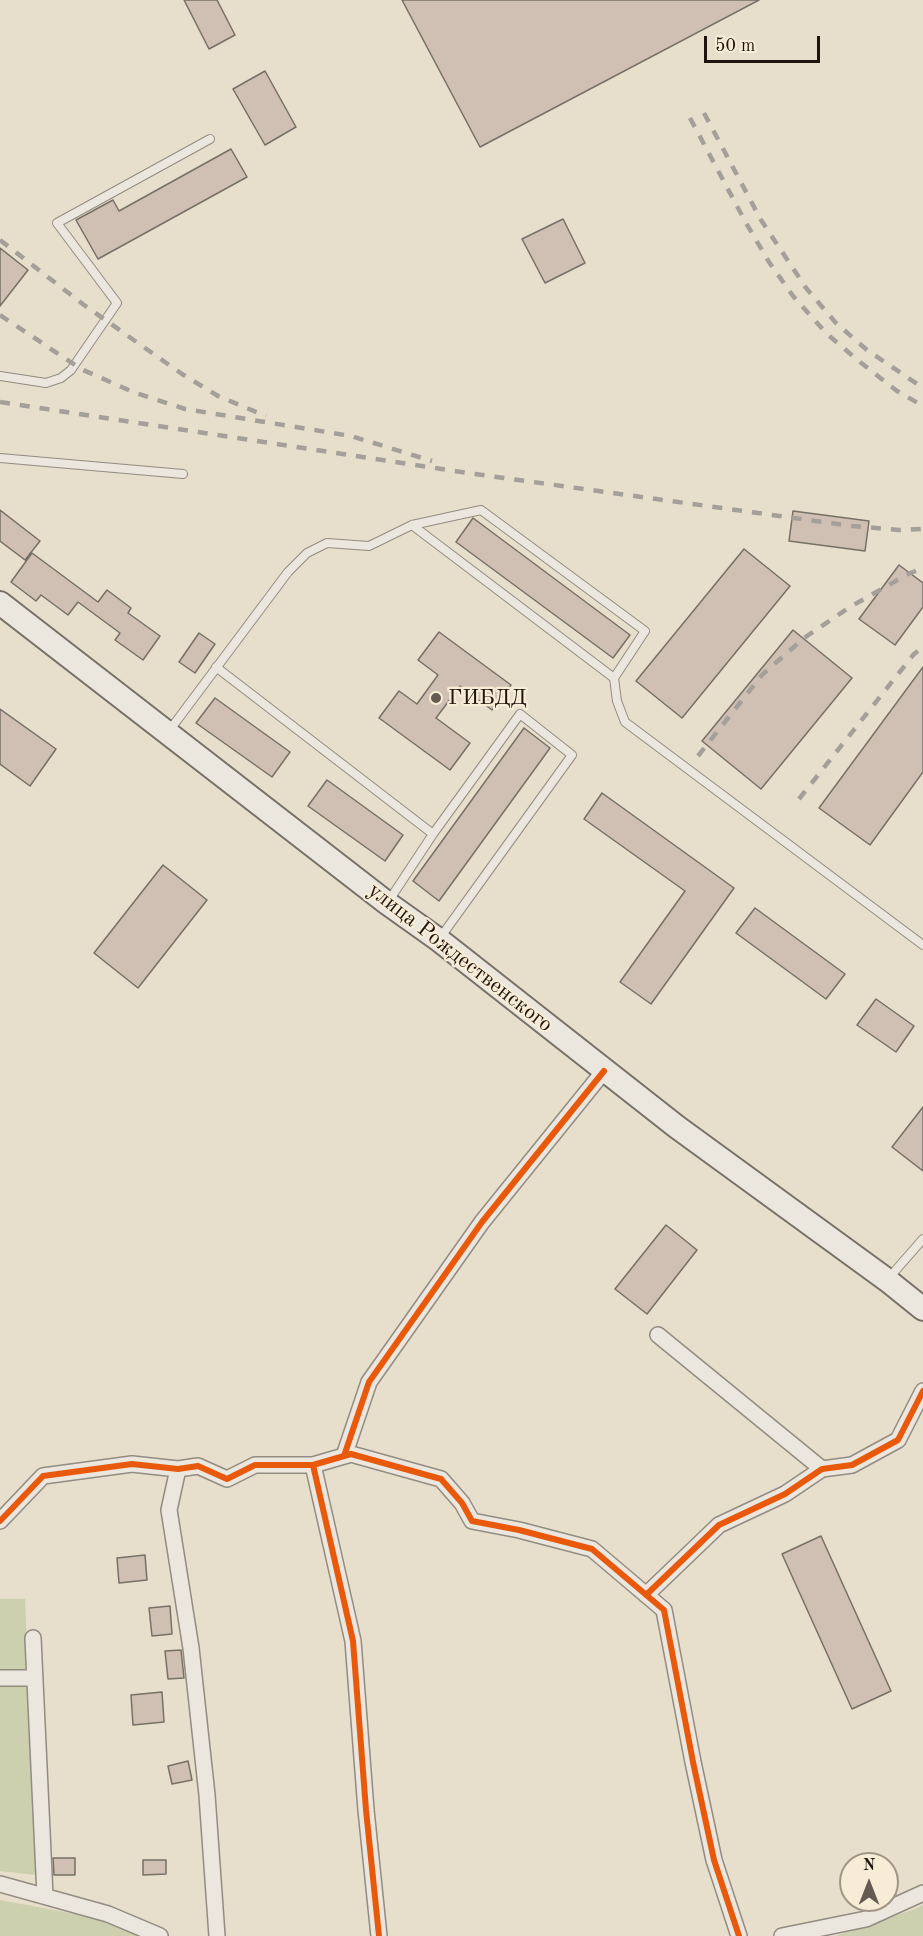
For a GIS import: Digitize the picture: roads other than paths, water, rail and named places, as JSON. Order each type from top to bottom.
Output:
[{"type":"main road","name":"улица Рождественского","points":[[0,603],[387,903],[439,939],[677,1127],[887,1280],[923,1309]]},
{"type":"main road","points":[[887,1280],[923,1304]]},
{"type":"street","points":[[344,1456],[369,1382],[482,1222],[604,1071]]},
{"type":"street","points":[[658,1335],[822,1469]]},
{"type":"street","points":[[646,1595],[719,1525],[785,1494],[822,1469],[852,1465],[898,1440],[923,1391]]},
{"type":"street","points":[[0,1521],[43,1476],[132,1464],[178,1469],[198,1466],[227,1479],[255,1466],[313,1466],[351,1454],[441,1479],[462,1503],[472,1521],[519,1530],[592,1549],[664,1610],[714,1860],[739,1936]]},
{"type":"street","points":[[313,1466],[352,1641],[379,1936]]},
{"type":"street","points":[[178,1469],[169,1510],[193,1670],[207,1795],[217,1936]]},
{"type":"street","points":[[33,1638],[45,1896]]},
{"type":"street","points":[[0,1678],[34,1678]]},
{"type":"street","points":[[0,1884],[108,1914],[160,1936]]},
{"type":"street","points":[[782,1936],[866,1919],[923,1893]]},
{"type":"lane","points":[[0,376],[46,383],[61,378],[71,370],[117,303],[57,223],[210,139]]},
{"type":"lane","points":[[0,458],[183,474]]},
{"type":"lane","points":[[168,733],[288,572],[307,553],[327,543],[369,546],[412,525],[481,510],[645,631],[614,678],[617,701],[625,722],[923,945]]},
{"type":"lane","points":[[412,525],[614,678]]},
{"type":"lane","points":[[216,667],[433,834]]},
{"type":"lane","points":[[387,903],[433,834],[520,714],[572,755],[439,939]]},
{"type":"lane","points":[[887,1280],[923,1239]]},
{"type":"railway","points":[[704,113],[761,220],[806,288],[836,323],[867,350],[923,388]]},
{"type":"railway","points":[[690,118],[746,223],[793,296],[827,334],[860,362],[897,391],[923,406]]},
{"type":"railway","points":[[0,240],[84,305],[182,374],[218,396],[266,416]]},
{"type":"railway","points":[[0,315],[81,369],[133,392],[185,409],[351,436],[432,461]]},
{"type":"railway","points":[[0,402],[475,474],[852,526],[899,530],[923,529]]},
{"type":"railway","points":[[698,756],[762,675],[804,638],[850,607],[923,568]]},
{"type":"railway","points":[[799,799],[914,654],[923,647]]},
{"type":"place","name":"ГИБДД","points":[[436,698]]}]
